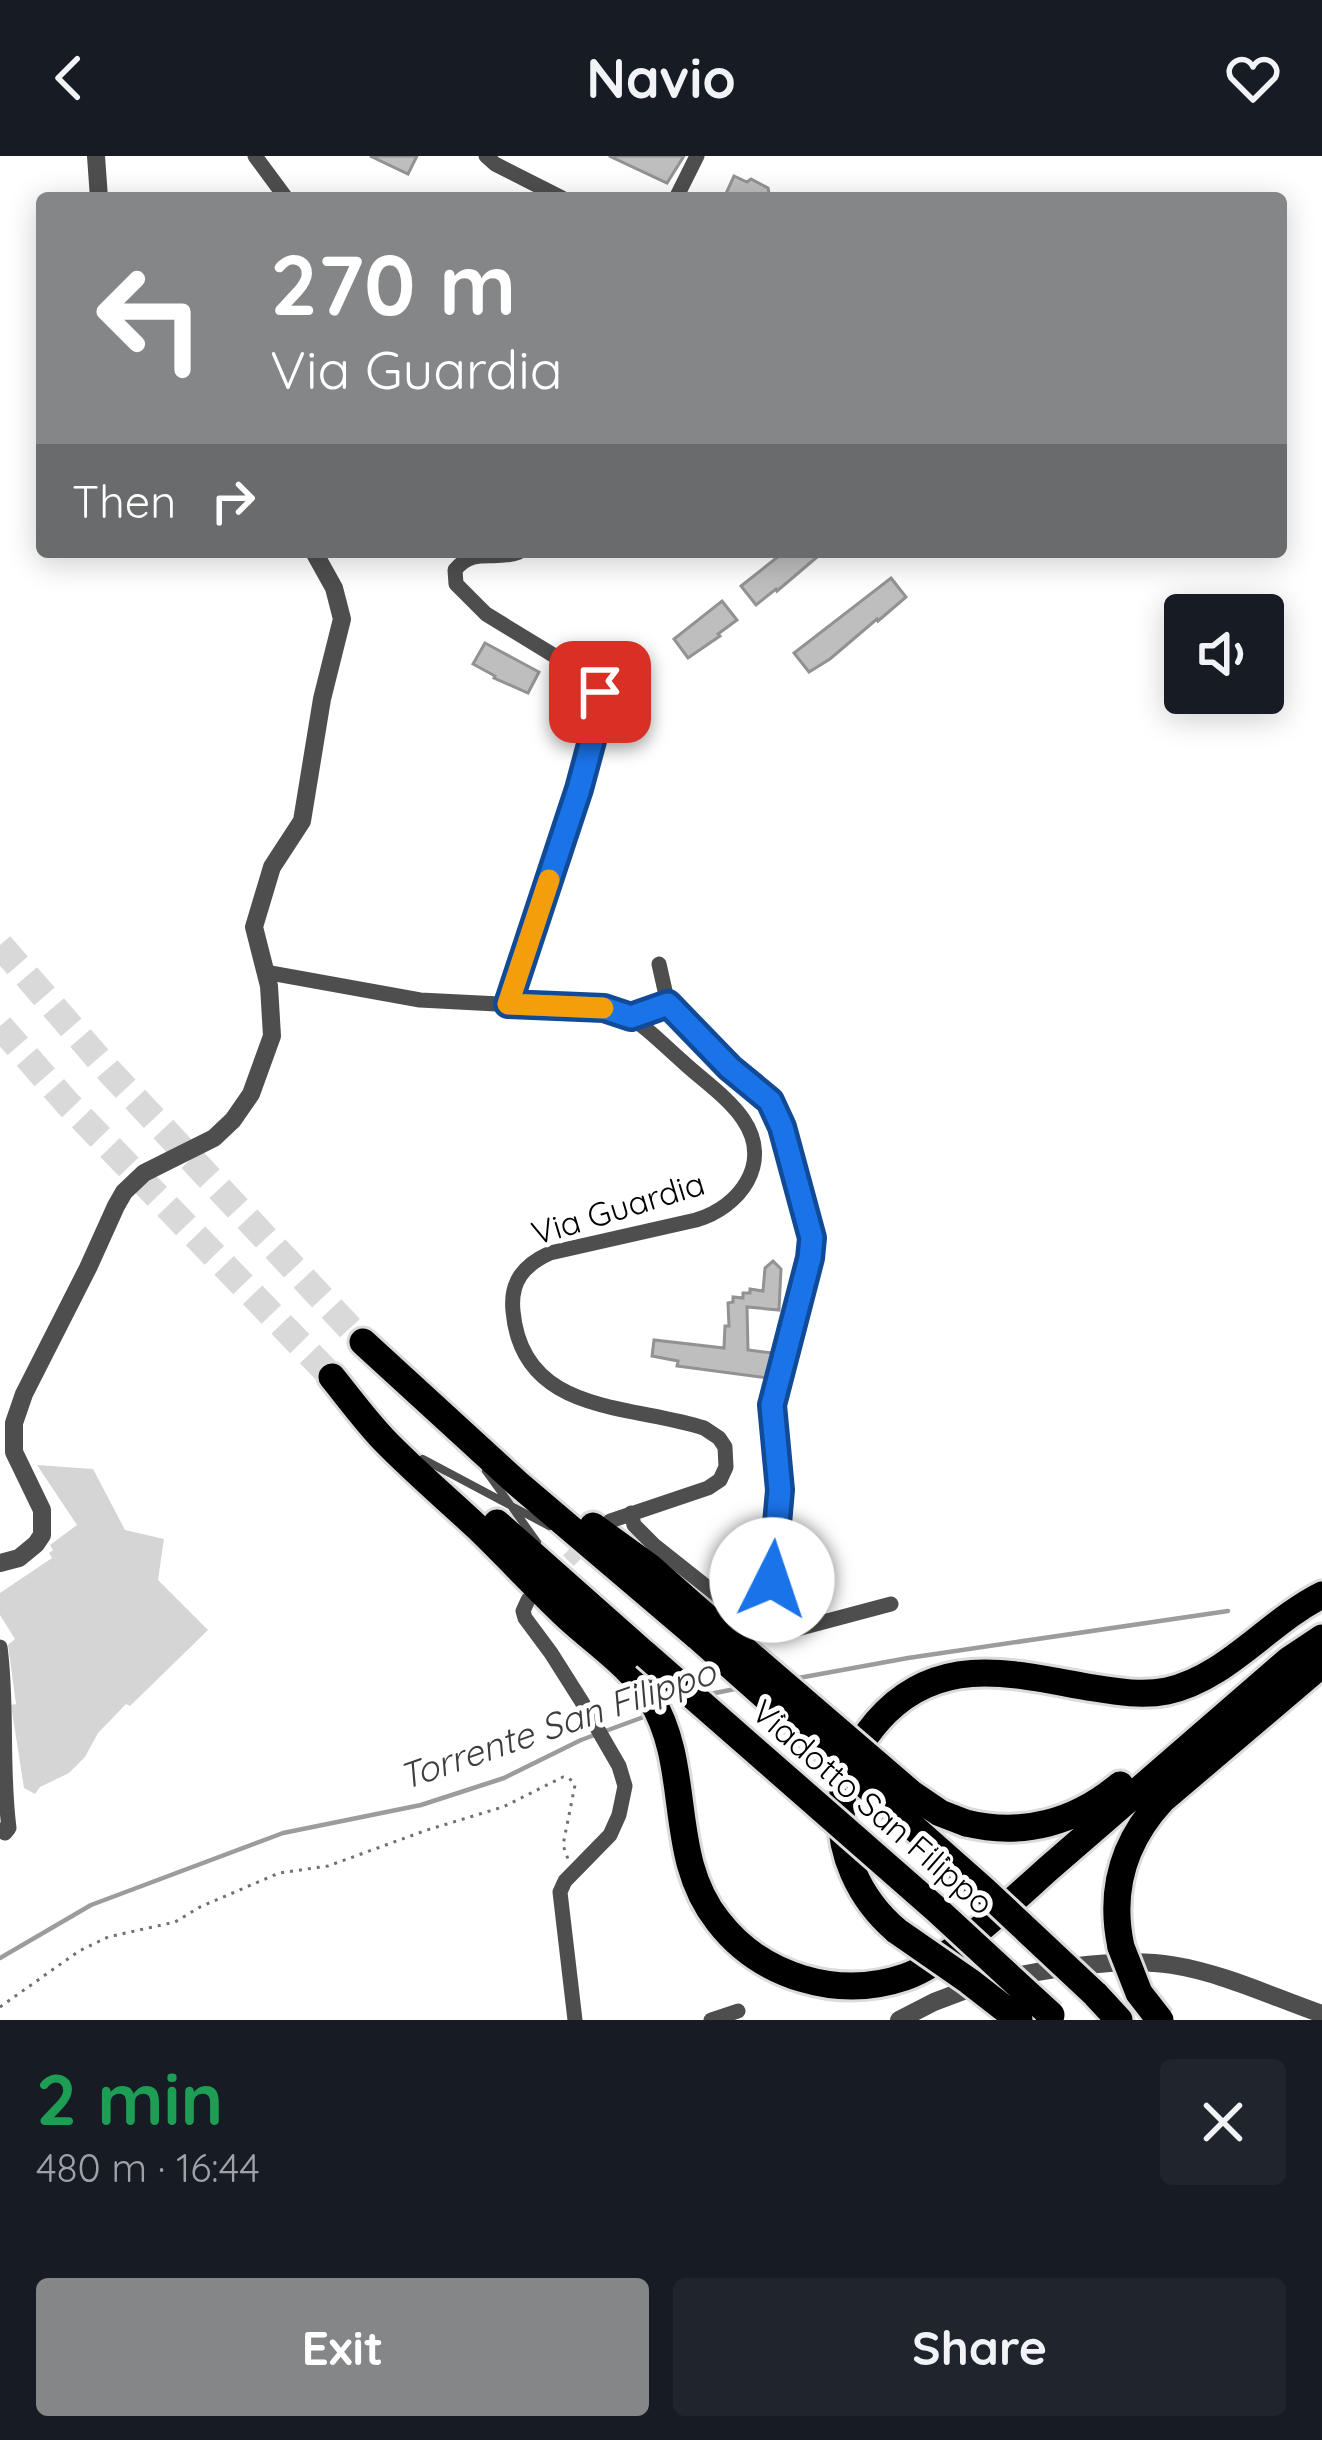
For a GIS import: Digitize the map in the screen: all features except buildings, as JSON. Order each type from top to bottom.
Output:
[{"type":"highway","points":[[363,1342],[601,1554],[721,1628]]},
{"type":"highway","points":[[399,1375],[469,1421],[577,1515],[651,1568],[912,1794],[940,1813],[966,1822],[1022,1828],[1082,1812],[1122,1784],[1279,1647],[1322,1618]]},
{"type":"highway","points":[[641,1666],[571,1621],[383,1439],[332,1377],[569,1587],[641,1666],[675,1761],[688,1860],[701,1895],[747,1951],[780,1971],[833,1986],[876,1985],[916,1972],[987,1922],[1289,1660],[1322,1638]]},
{"type":"highway","points":[[1019,2020],[897,1931],[873,1908],[854,1876],[842,1817],[844,1785],[872,1727],[892,1706],[927,1684],[970,1672],[1000,1672],[1117,1692],[1167,1691],[1215,1671],[1291,1612],[1322,1595]]},
{"type":"highway","name":"Viadotto San Filippo","points":[[721,1628],[1119,2020]]},
{"type":"highway","name":"Viadotto San Filippo","points":[[641,1666],[936,1909],[1054,2017]]},
{"type":"highway","points":[[1160,2020],[1139,1993],[1121,1947],[1116,1915],[1121,1868],[1133,1838],[1162,1800],[1312,1671]]},
{"type":"street","points":[[96,156],[99,192]]},
{"type":"street","points":[[255,156],[282,192]]},
{"type":"street","points":[[486,156],[550,192]]},
{"type":"street","points":[[679,192],[697,156]]},
{"type":"street","points":[[0,1577],[0,1563],[28,1552],[44,1527],[42,1510],[14,1452],[16,1412],[124,1192],[143,1173],[214,1138],[233,1120],[251,1094],[272,1036],[273,1014],[255,937],[256,918],[272,867],[302,821],[322,699],[342,619],[338,598],[317,558]]},
{"type":"street","points":[[467,558],[455,570],[460,592],[486,614],[581,672],[600,692],[602,701],[579,789],[508,1004]]},
{"type":"street","points":[[659,964],[668,1004],[730,1068],[770,1101],[782,1127],[812,1238],[772,1405],[780,1490],[772,1580],[766,1593],[721,1628]]},
{"type":"street","points":[[265,972],[420,1000],[604,1008],[631,1017],[668,1004]]},
{"type":"street","name":"Via Guardia","points":[[610,1521],[715,1485],[726,1467],[722,1442],[704,1428],[590,1402],[549,1384],[533,1369],[518,1340],[513,1314],[515,1283],[532,1263],[550,1253],[718,1212],[745,1188],[753,1148],[749,1129],[737,1112],[631,1017]]},
{"type":"street","points":[[632,1514],[634,1525],[721,1628],[782,1633],[891,1604]]},
{"type":"street","points":[[528,1600],[525,1618],[582,1702],[620,1766],[625,1786],[620,1815],[603,1843],[562,1886],[559,1900],[575,2020]]},
{"type":"street","points":[[0,1647],[9,1828],[5,1833],[0,1830]]},
{"type":"street","points":[[899,2020],[994,1981],[1052,1970],[1138,1963],[1189,1968],[1322,2014]]},
{"type":"street","points":[[711,2020],[738,2011]]},
{"type":"lane","points":[[454,1426],[569,1587]]},
{"type":"lane","points":[[424,1459],[601,1554]]},
{"type":"path","points":[[0,2007],[108,1936],[175,1922],[279,1873],[328,1866],[503,1808],[563,1777],[575,1785],[563,1845],[573,1874]]},
{"type":"shaded area","points":[[37,1465],[93,1469],[125,1530],[164,1539],[158,1580],[208,1630],[130,1706],[126,1704],[69,1773],[35,1794],[24,1788],[11,1705],[16,1704],[8,1645],[15,1639],[0,1615],[0,1593],[52,1558],[50,1545],[77,1525]]},
{"type":"waterway","name":"Torrente San Filippo","points":[[793,1679],[1228,1611]]},
{"type":"waterway","name":"Torrente San Filippo","points":[[705,1695],[740,1688]]},
{"type":"waterway","name":"Torrente San Filippo","points":[[0,1958],[91,1905],[283,1833],[421,1805],[504,1778],[581,1740],[649,1715]]},
{"type":"tunnel","points":[[0,945],[109,1071],[363,1342]]},
{"type":"tunnel","points":[[0,1026],[68,1104],[332,1377]]},
{"type":"tunnel","points":[[552,1577],[590,1539]]},
{"type":"slow traffic","points":[[549,880],[508,1004],[603,1008]]},
{"type":"route","points":[[600,692],[600,711],[579,789],[508,1004],[604,1008],[631,1017],[668,1004],[730,1068],[763,1093],[778,1116],[812,1238],[772,1405],[780,1490],[772,1580]]}]
